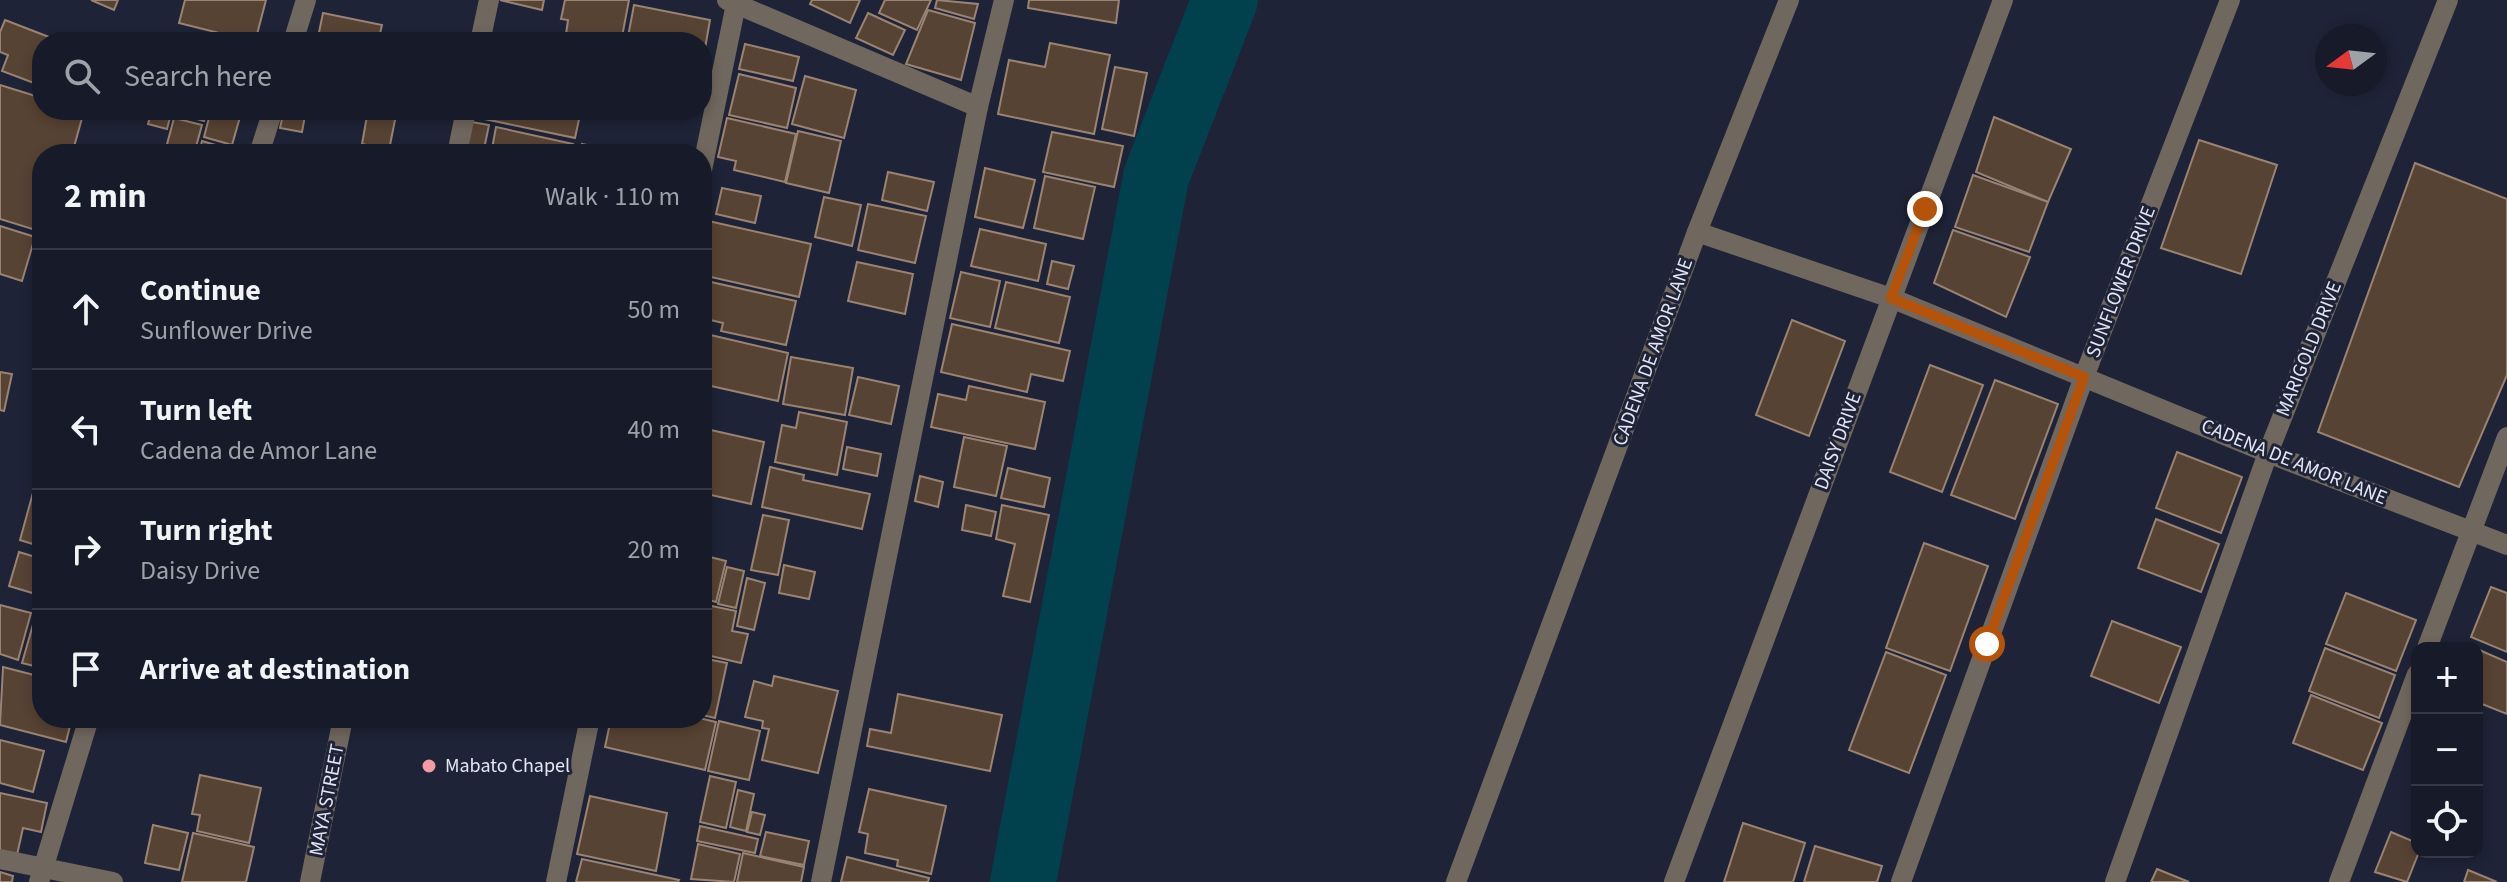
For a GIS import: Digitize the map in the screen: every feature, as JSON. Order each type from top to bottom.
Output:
[{"type":"street","points":[[296,32],[306,0]]},
{"type":"street","points":[[482,32],[489,0]]},
{"type":"street","points":[[821,882],[978,107],[1004,0]]},
{"type":"street","points":[[1697,232],[1789,0]]},
{"type":"street","name":"DAISY DRIVE","points":[[1674,882],[2003,0]]},
{"type":"street","name":"SUNFLOWER DRIVE","points":[[1901,882],[2084,377],[2230,0]]},
{"type":"street","name":"MARIGOLD DRIVE","points":[[2115,882],[2268,453],[2448,0]]},
{"type":"street","points":[[712,112],[731,2],[978,107]]},
{"type":"street","points":[[262,144],[270,120]]},
{"type":"street","points":[[459,144],[464,120]]},
{"type":"street","points":[[706,144],[711,120]]},
{"type":"street","name":"CADENA DE AMOR LANE","points":[[1456,882],[1697,232],[1891,298],[2268,453],[2507,545]]},
{"type":"street","points":[[2429,642],[2507,437]]},
{"type":"street","points":[[2339,882],[2411,690]]},
{"type":"street","points":[[41,875],[86,728]]},
{"type":"street","name":"MAYA STREET","points":[[310,882],[341,728]]},
{"type":"street","points":[[556,882],[588,728]]},
{"type":"street","points":[[0,859],[41,875],[113,882]]},
{"type":"building","points":[[91,0],[118,0],[114,10]]},
{"type":"building","points":[[185,0],[266,0],[258,32],[215,32],[179,23]]},
{"type":"building","points":[[500,0],[544,0],[542,10]]},
{"type":"building","points":[[565,0],[629,0],[623,32],[566,32],[568,20],[561,19]]},
{"type":"building","points":[[812,0],[860,0],[850,23],[810,4]]},
{"type":"building","points":[[885,0],[931,0],[917,30],[879,13]]},
{"type":"building","points":[[937,0],[978,4],[974,19],[935,8]]},
{"type":"building","points":[[1029,0],[1119,0],[1116,23],[1028,8]]},
{"type":"building","points":[[634,5],[710,20],[708,32],[629,32]]},
{"type":"building","points":[[928,10],[975,23],[961,80],[906,64]]},
{"type":"building","points":[[323,13],[382,25],[380,32],[319,32]]},
{"type":"building","points":[[868,13],[905,30],[893,55],[856,38]]},
{"type":"building","points":[[5,20],[36,32],[32,32],[32,82],[2,71],[8,55],[0,52],[0,32]]},
{"type":"building","points":[[1050,43],[1110,55],[1094,134],[998,114],[1009,60],[1045,67]]},
{"type":"building","points":[[745,44],[799,57],[793,81],[739,69]]},
{"type":"building","points":[[1115,67],[1147,73],[1134,136],[1102,129]]},
{"type":"building","points":[[739,74],[796,88],[787,128],[729,115]]},
{"type":"building","points":[[805,76],[856,90],[844,138],[792,124]]},
{"type":"building","points":[[0,85],[32,95],[32,120],[81,120],[75,144],[32,144],[32,229],[0,219]]},
{"type":"building","points":[[1994,117],[2071,149],[2048,202],[1976,172]]},
{"type":"building","points":[[727,118],[796,134],[785,182],[734,170],[736,161],[718,157]]},
{"type":"building","points":[[149,120],[169,120],[167,129],[148,124]]},
{"type":"building","points":[[173,120],[202,125],[197,144],[167,144]]},
{"type":"building","points":[[208,120],[239,120],[232,144],[204,137]]},
{"type":"building","points":[[282,120],[304,120],[302,132],[280,128]]},
{"type":"building","points":[[366,120],[395,120],[390,144],[362,144]]},
{"type":"building","points":[[489,120],[579,120],[575,138]]},
{"type":"building","points":[[466,121],[489,125],[485,144],[461,144]]},
{"type":"building","points":[[496,127],[573,144],[493,144]]},
{"type":"building","points":[[798,131],[841,141],[829,193],[786,183]]},
{"type":"building","points":[[1052,132],[1123,146],[1114,187],[1043,172]]},
{"type":"building","points":[[2199,140],[2277,165],[2241,274],[2161,248]]},
{"type":"building","points":[[2415,163],[2507,199],[2507,375],[2459,487],[2318,432]]},
{"type":"building","points":[[985,168],[1035,180],[1023,228],[975,217]]},
{"type":"building","points":[[888,172],[934,182],[927,211],[882,200]]},
{"type":"building","points":[[1973,175],[2048,202],[2029,252],[1955,227]]},
{"type":"building","points":[[1045,176],[1095,187],[1083,239],[1034,228]]},
{"type":"building","points":[[722,188],[761,196],[755,223],[716,214]]},
{"type":"building","points":[[824,197],[861,205],[852,246],[815,237]]},
{"type":"building","points":[[868,204],[926,216],[915,263],[858,250]]},
{"type":"building","points":[[712,222],[811,244],[799,297],[712,277]]},
{"type":"building","points":[[0,226],[32,236],[32,247],[22,281],[0,274]]},
{"type":"building","points":[[980,229],[1046,244],[1038,281],[971,266]]},
{"type":"building","points":[[1953,230],[2030,257],[2006,317],[1934,283]]},
{"type":"building","points":[[1052,261],[1074,266],[1068,289],[1047,284]]},
{"type":"building","points":[[857,262],[913,274],[905,314],[848,301]]},
{"type":"building","points":[[961,272],[1000,281],[990,327],[950,318]]},
{"type":"building","points":[[712,282],[796,301],[786,345],[721,331],[723,323],[712,320]]},
{"type":"building","points":[[1006,282],[1070,297],[1059,343],[995,328]]},
{"type":"building","points":[[1792,320],[1845,341],[1809,436],[1756,415]]},
{"type":"building","points":[[952,324],[1070,351],[1063,381],[1031,374],[1027,392],[941,372]]},
{"type":"building","points":[[712,335],[788,353],[778,401],[712,386]]},
{"type":"building","points":[[791,357],[853,368],[845,415],[783,404]]},
{"type":"building","points":[[1930,365],[1983,385],[1942,492],[1890,472]]},
{"type":"building","points":[[0,372],[12,374],[4,411],[0,410]]},
{"type":"building","points":[[858,377],[899,386],[891,424],[849,415]]},
{"type":"building","points":[[1995,380],[2058,404],[2015,519],[1951,495]]},
{"type":"building","points":[[969,386],[1045,402],[1035,449],[931,427],[938,394],[966,400]]},
{"type":"building","points":[[799,412],[847,422],[837,475],[775,462],[782,425],[796,428]]},
{"type":"building","points":[[712,430],[764,442],[751,504],[712,495]]},
{"type":"building","points":[[964,437],[1007,446],[996,496],[954,487]]},
{"type":"building","points":[[847,447],[881,454],[877,476],[843,469]]},
{"type":"building","points":[[2177,452],[2242,477],[2221,533],[2156,508]]},
{"type":"building","points":[[770,467],[804,475],[803,480],[870,494],[862,529],[762,507]]},
{"type":"building","points":[[1008,468],[1050,478],[1044,507],[1001,498]]},
{"type":"building","points":[[920,476],[943,482],[938,507],[915,501]]},
{"type":"building","points":[[32,496],[32,544],[20,540]]},
{"type":"building","points":[[966,505],[996,512],[991,536],[962,530]]},
{"type":"building","points":[[1002,505],[1049,515],[1030,602],[1003,596],[1015,544],[996,539]]},
{"type":"building","points":[[763,515],[789,520],[778,575],[751,570]]},
{"type":"building","points":[[2156,519],[2219,544],[2201,592],[2138,568]]},
{"type":"building","points":[[1924,543],[1988,566],[1950,671],[1886,648]]},
{"type":"building","points":[[19,552],[32,556],[32,593],[9,586]]},
{"type":"building","points":[[712,558],[726,561],[716,602],[712,601]]},
{"type":"building","points":[[784,565],[815,572],[809,599],[779,593]]},
{"type":"building","points":[[727,567],[744,571],[736,608],[718,604]]},
{"type":"building","points":[[747,578],[765,583],[754,630],[737,626]]},
{"type":"building","points":[[2491,587],[2507,593],[2507,652],[2471,637]]},
{"type":"building","points":[[2346,593],[2416,620],[2396,671],[2326,644]]},
{"type":"building","points":[[0,605],[31,613],[18,660],[0,654]]},
{"type":"building","points":[[712,606],[736,611],[732,631],[748,634],[741,663],[712,656]]},
{"type":"building","points":[[2112,621],[2181,647],[2159,703],[2091,676]]},
{"type":"building","points":[[32,628],[32,666],[22,663]]},
{"type":"building","points":[[2325,648],[2395,675],[2379,718],[2309,691]]},
{"type":"building","points":[[1886,652],[1946,675],[1909,773],[1849,750]]},
{"type":"building","points":[[2483,652],[2507,662],[2507,714],[2483,704]]},
{"type":"building","points":[[712,660],[727,663],[715,718],[712,717]]},
{"type":"building","points":[[3,667],[32,674],[32,728],[70,728],[66,742],[0,725]]},
{"type":"building","points":[[774,676],[838,691],[818,773],[762,760],[769,729],[762,728],[763,721],[745,717],[754,681],[772,686]]},
{"type":"building","points":[[898,694],[1002,715],[990,771],[867,746],[870,729],[891,733]]},
{"type":"building","points":[[2311,695],[2382,723],[2363,770],[2293,743]]},
{"type":"building","points":[[712,721],[716,722],[705,770],[605,747],[609,728],[712,728]]},
{"type":"building","points":[[719,721],[760,731],[749,780],[708,771]]},
{"type":"building","points":[[0,740],[44,751],[33,792],[0,783]]},
{"type":"building","points":[[200,775],[261,788],[249,843],[197,831],[200,815],[192,814]]},
{"type":"building","points":[[710,776],[736,782],[726,828],[700,822]]},
{"type":"building","points":[[869,789],[946,806],[931,874],[897,866],[898,860],[865,853],[868,834],[859,832]]},
{"type":"building","points":[[738,790],[754,794],[746,831],[730,827]]},
{"type":"building","points":[[0,793],[47,803],[41,832],[23,828],[17,855],[0,852]]},
{"type":"building","points":[[590,796],[667,813],[656,871],[577,854]]},
{"type":"building","points":[[752,812],[765,815],[760,835],[747,832]]},
{"type":"building","points":[[1743,823],[1805,843],[1793,882],[1724,882]]},
{"type":"building","points":[[153,825],[188,833],[179,870],[145,863]]},
{"type":"building","points":[[700,826],[758,839],[755,853],[697,841]]},
{"type":"building","points":[[766,832],[809,841],[804,865],[760,856]]},
{"type":"building","points":[[2391,832],[2411,840],[2411,858],[2417,858],[2407,882],[2375,872]]},
{"type":"building","points":[[193,833],[254,847],[246,882],[182,882]]},
{"type":"building","points":[[698,844],[740,854],[734,882],[691,879]]},
{"type":"building","points":[[1815,846],[1882,866],[1877,882],[1804,882]]},
{"type":"building","points":[[743,853],[804,867],[801,882],[737,882]]},
{"type":"building","points":[[847,857],[929,878],[928,882],[841,882]]},
{"type":"building","points":[[582,859],[679,880],[576,882]]},
{"type":"building","points":[[2157,869],[2189,882],[2151,882]]},
{"type":"building","points":[[2468,870],[2497,882],[2464,882]]},
{"type":"building","points":[[0,872],[13,876],[12,882],[0,882]]},
{"type":"waterway","points":[[1023,882],[1156,177],[1225,0]]},
{"type":"place","name":"Mabato Chapel","points":[[429,766]]},
{"type":"route","points":[[1925,209],[1891,298],[2084,377],[1987,644]]}]
